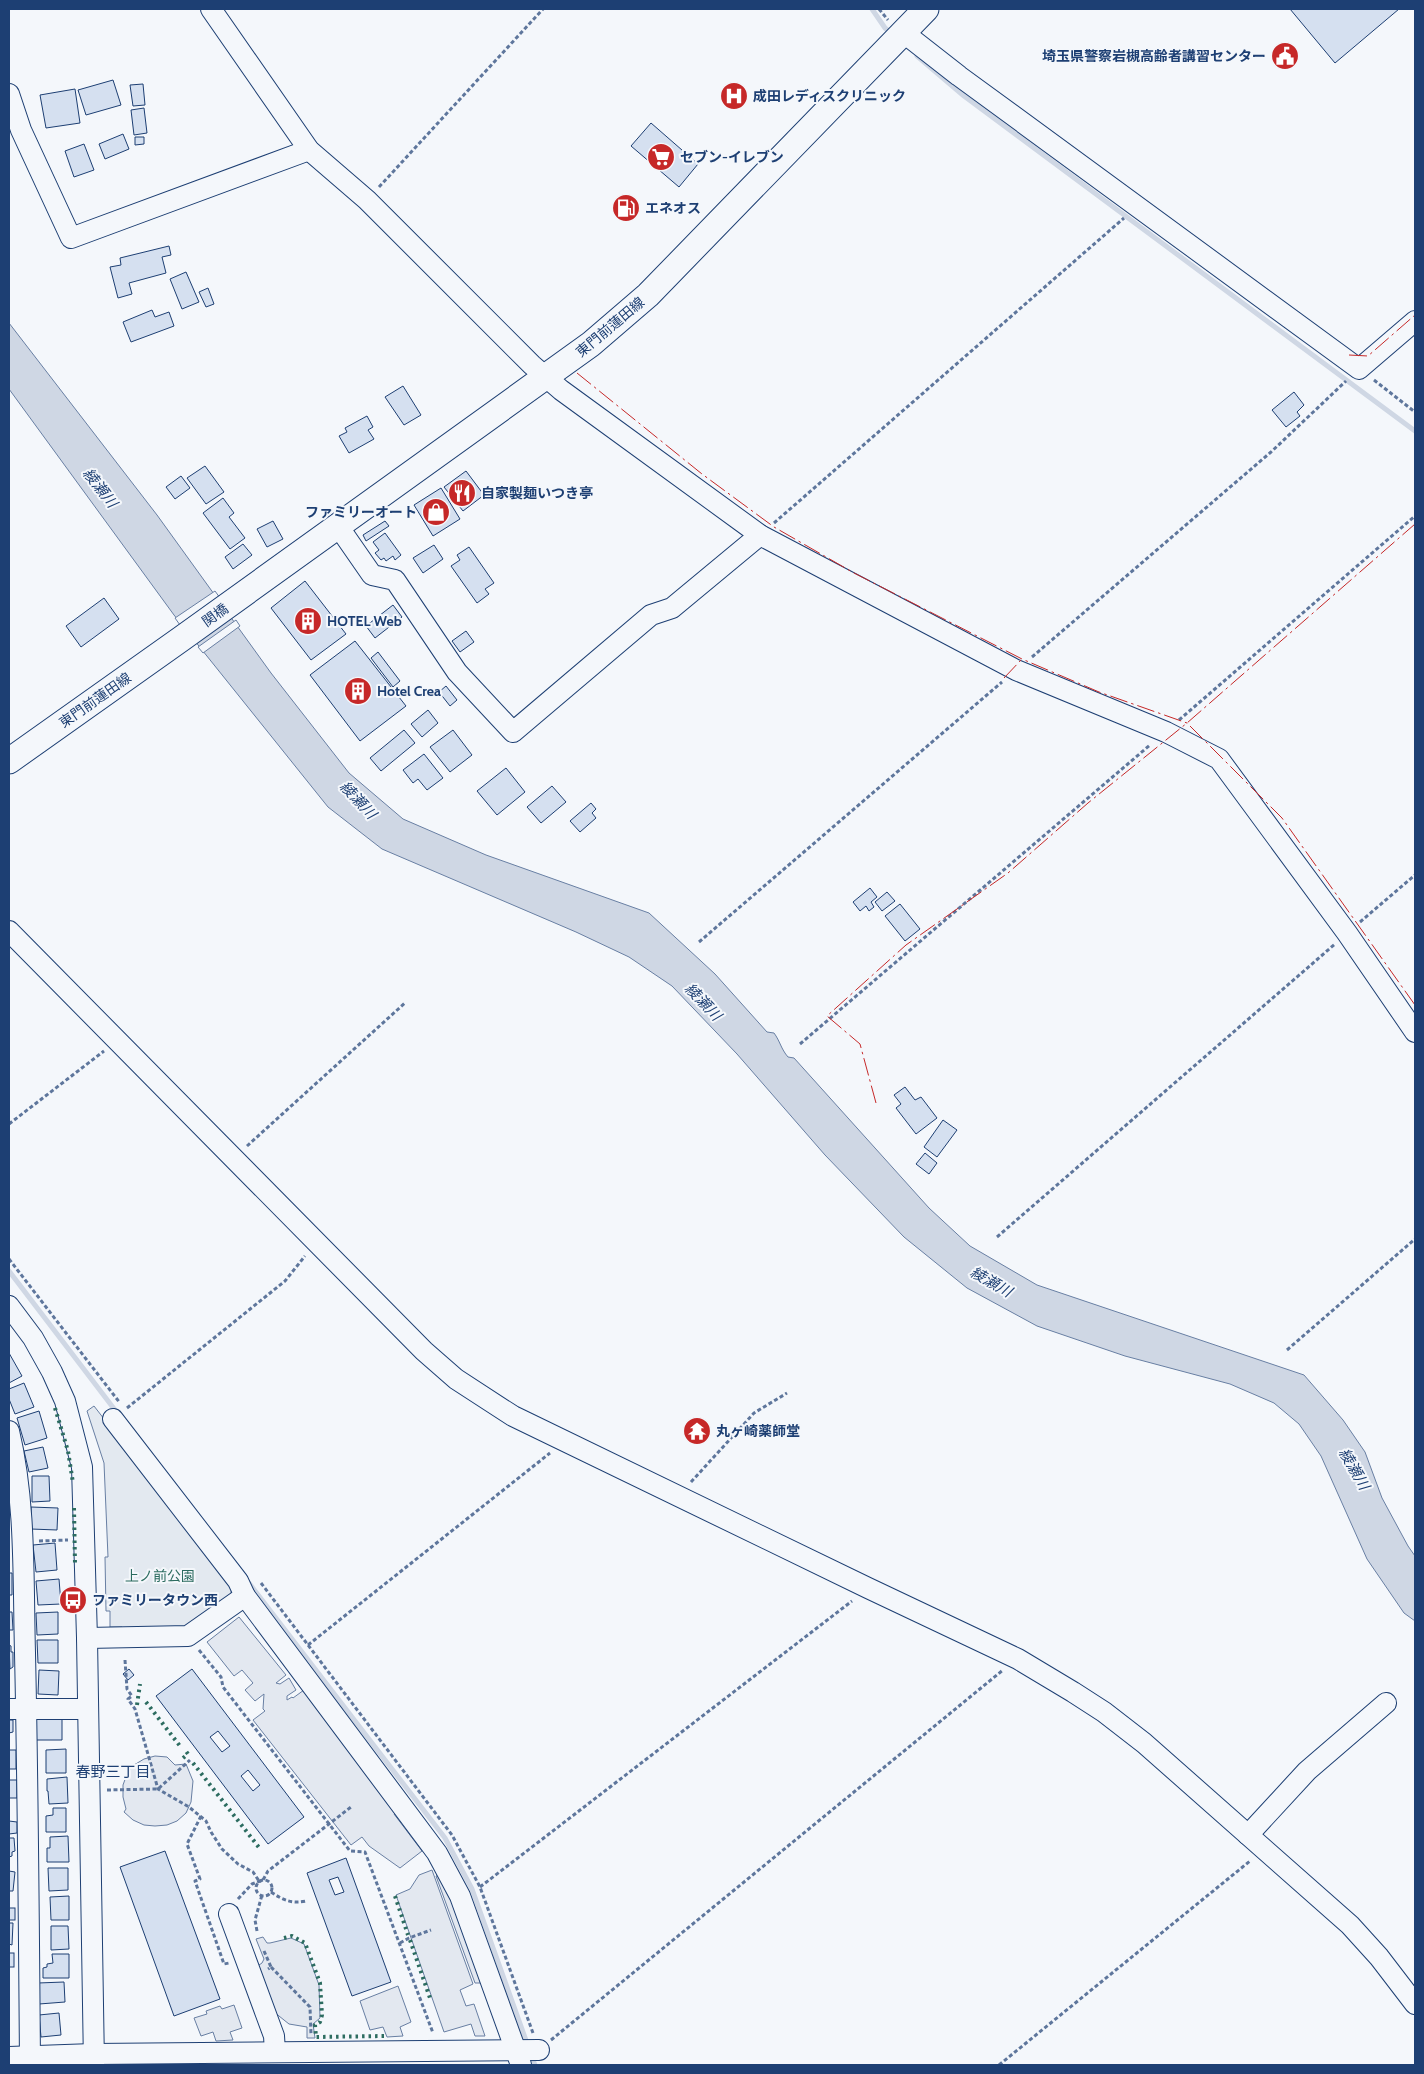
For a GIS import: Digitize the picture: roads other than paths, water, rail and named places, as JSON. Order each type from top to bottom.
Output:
[{"type":"main road","name":"東門前蓮田線","points":[[248,591],[546,378],[598,338],[648,295],[926,9]]},
{"type":"main road","name":"関橋","points":[[182,639],[248,591]]},
{"type":"main road","name":"東門前蓮田線","points":[[9,761],[182,639]]},
{"type":"street","points":[[211,9],[309,150],[367,200],[546,378],[760,535],[1016,670],[1166,732],[1219,760],[1347,933],[1415,1032]]},
{"type":"street","points":[[899,38],[960,76],[1359,369],[1415,321]]},
{"type":"street","points":[[9,94],[22,130],[71,238],[309,150]]},
{"type":"street","points":[[338,526],[372,575],[394,580],[457,672],[513,732],[651,615],[672,608],[760,535]]},
{"type":"street","points":[[9,931],[118,1040],[232,1159],[424,1351],[456,1379],[514,1416],[560,1439],[1018,1659],[1104,1712],[1144,1742],[1350,1926],[1379,1957],[1415,2004]]},
{"type":"street","points":[[9,1306],[33,1338],[52,1372],[65,1401],[82,1467],[87,1638],[94,2060]]},
{"type":"street","points":[[113,1419],[238,1581],[245,1596],[437,1853],[460,1896],[518,2058]]},
{"type":"street","points":[[9,1431],[18,1474],[22,1512],[15,1555],[17,1709],[30,2061]]},
{"type":"street","points":[[87,1638],[188,1636],[245,1596]]},
{"type":"street","points":[[1248,1835],[1307,1771],[1386,1703]]},
{"type":"street","points":[[17,1709],[88,1709]]},
{"type":"street","points":[[229,1914],[274,2036],[274,2052]]},
{"type":"street","points":[[9,2057],[30,2061],[241,2059],[274,2052],[518,2058],[539,2050]]},
{"type":"water","name":"綾瀬川","points":[[9,323],[157,515],[271,673],[349,773],[403,819],[486,855],[649,913],[715,974],[767,1032],[774,1033],[788,1057],[794,1058],[929,1208],[970,1246],[1037,1285],[1304,1375],[1343,1420],[1365,1452],[1382,1498],[1415,1556],[1415,1621],[1404,1613],[1367,1559],[1321,1456],[1299,1424],[1274,1403],[1230,1384],[1125,1356],[1037,1326],[967,1288],[904,1237],[825,1155],[737,1054],[672,986],[629,957],[576,932],[382,849],[328,807],[174,615],[9,389]]},
{"type":"waterway","points":[[872,9],[885,28],[892,34]]},
{"type":"waterway","points":[[917,56],[964,96],[1415,431]]},
{"type":"waterway","points":[[9,1271],[118,1414]]},
{"type":"waterway","points":[[249,1583],[445,1838],[472,1889],[528,2046]]},
{"type":"waterway","points":[[531,2054],[535,2065]]},
{"type":"place","name":"埼玉県警察岩槻高齢者講習センター","points":[[1285,56]]},
{"type":"place","name":"成田レディスクリニック","points":[[734,96]]},
{"type":"place","name":"セブン-イレブン","points":[[661,157]]},
{"type":"place","name":"エネオス","points":[[626,208]]},
{"type":"place","name":"自家製麺いつき亭","points":[[462,493]]},
{"type":"place","name":"ファミリーオート","points":[[436,512]]},
{"type":"place","name":"HOTEL Web","points":[[308,621]]},
{"type":"place","name":"Hotel Crea","points":[[358,691]]},
{"type":"place","name":"丸ヶ崎薬師堂","points":[[697,1431]]},
{"type":"place","name":"ファミリータウン西","points":[[73,1600]]},
{"type":"district","name":"春野三丁目","points":[[113,1772]]},
{"type":"park label","name":"上ノ前公園","points":[[160,1576]]}]
